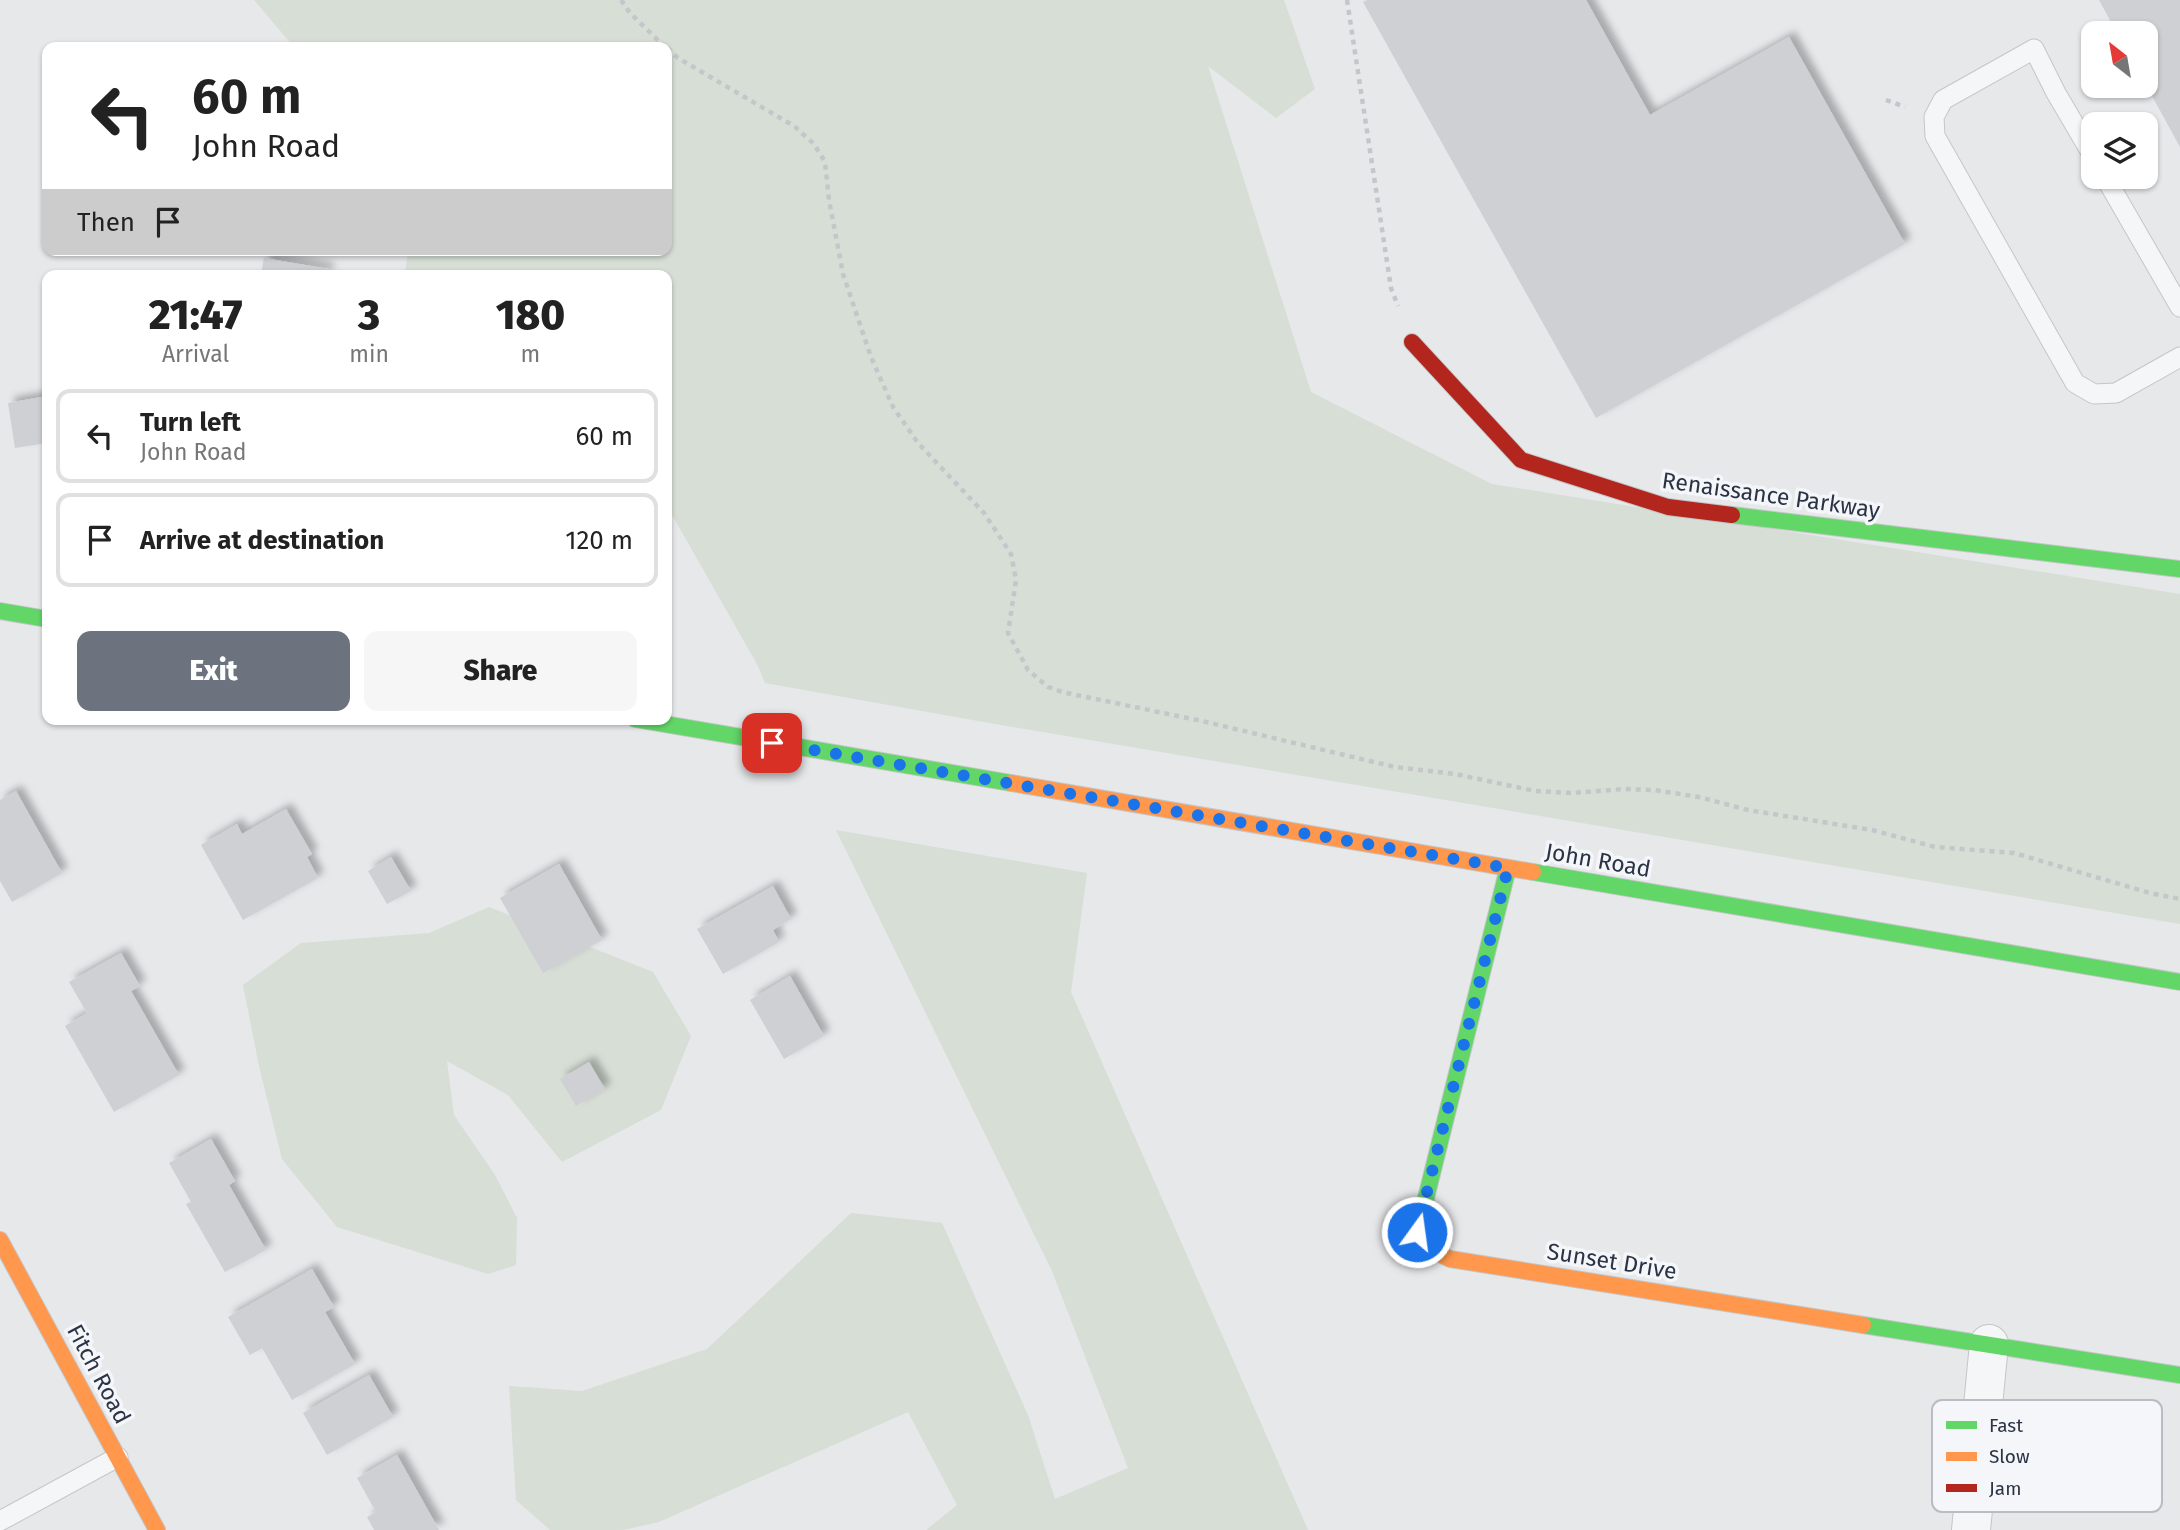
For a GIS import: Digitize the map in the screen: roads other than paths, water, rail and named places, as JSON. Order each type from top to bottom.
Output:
[{"type":"street","name":"Renaissance Parkway","points":[[1412,342],[1521,460],[1668,507],[2180,569]]},
{"type":"street","points":[[0,611],[42,618]]},
{"type":"street","name":"John Road","points":[[670,725],[2180,982]]},
{"type":"street","name":"Sunset Drive","points":[[1508,868],[1417,1232],[1432,1250],[1450,1259],[2180,1374]]},
{"type":"street","name":"Fitch Road","points":[[0,1240],[157,1530]]},
{"type":"street","points":[[1983,1400],[1989,1345]]},
{"type":"street","points":[[1970,1530],[1972,1512]]},
{"type":"lane","points":[[2081,136],[2034,49],[1943,100],[1934,117],[1935,136],[2075,383],[2094,394],[2116,393],[2180,357]]},
{"type":"lane","points":[[2112,189],[2180,307]]},
{"type":"lane","points":[[0,1521],[118,1457]]}]
